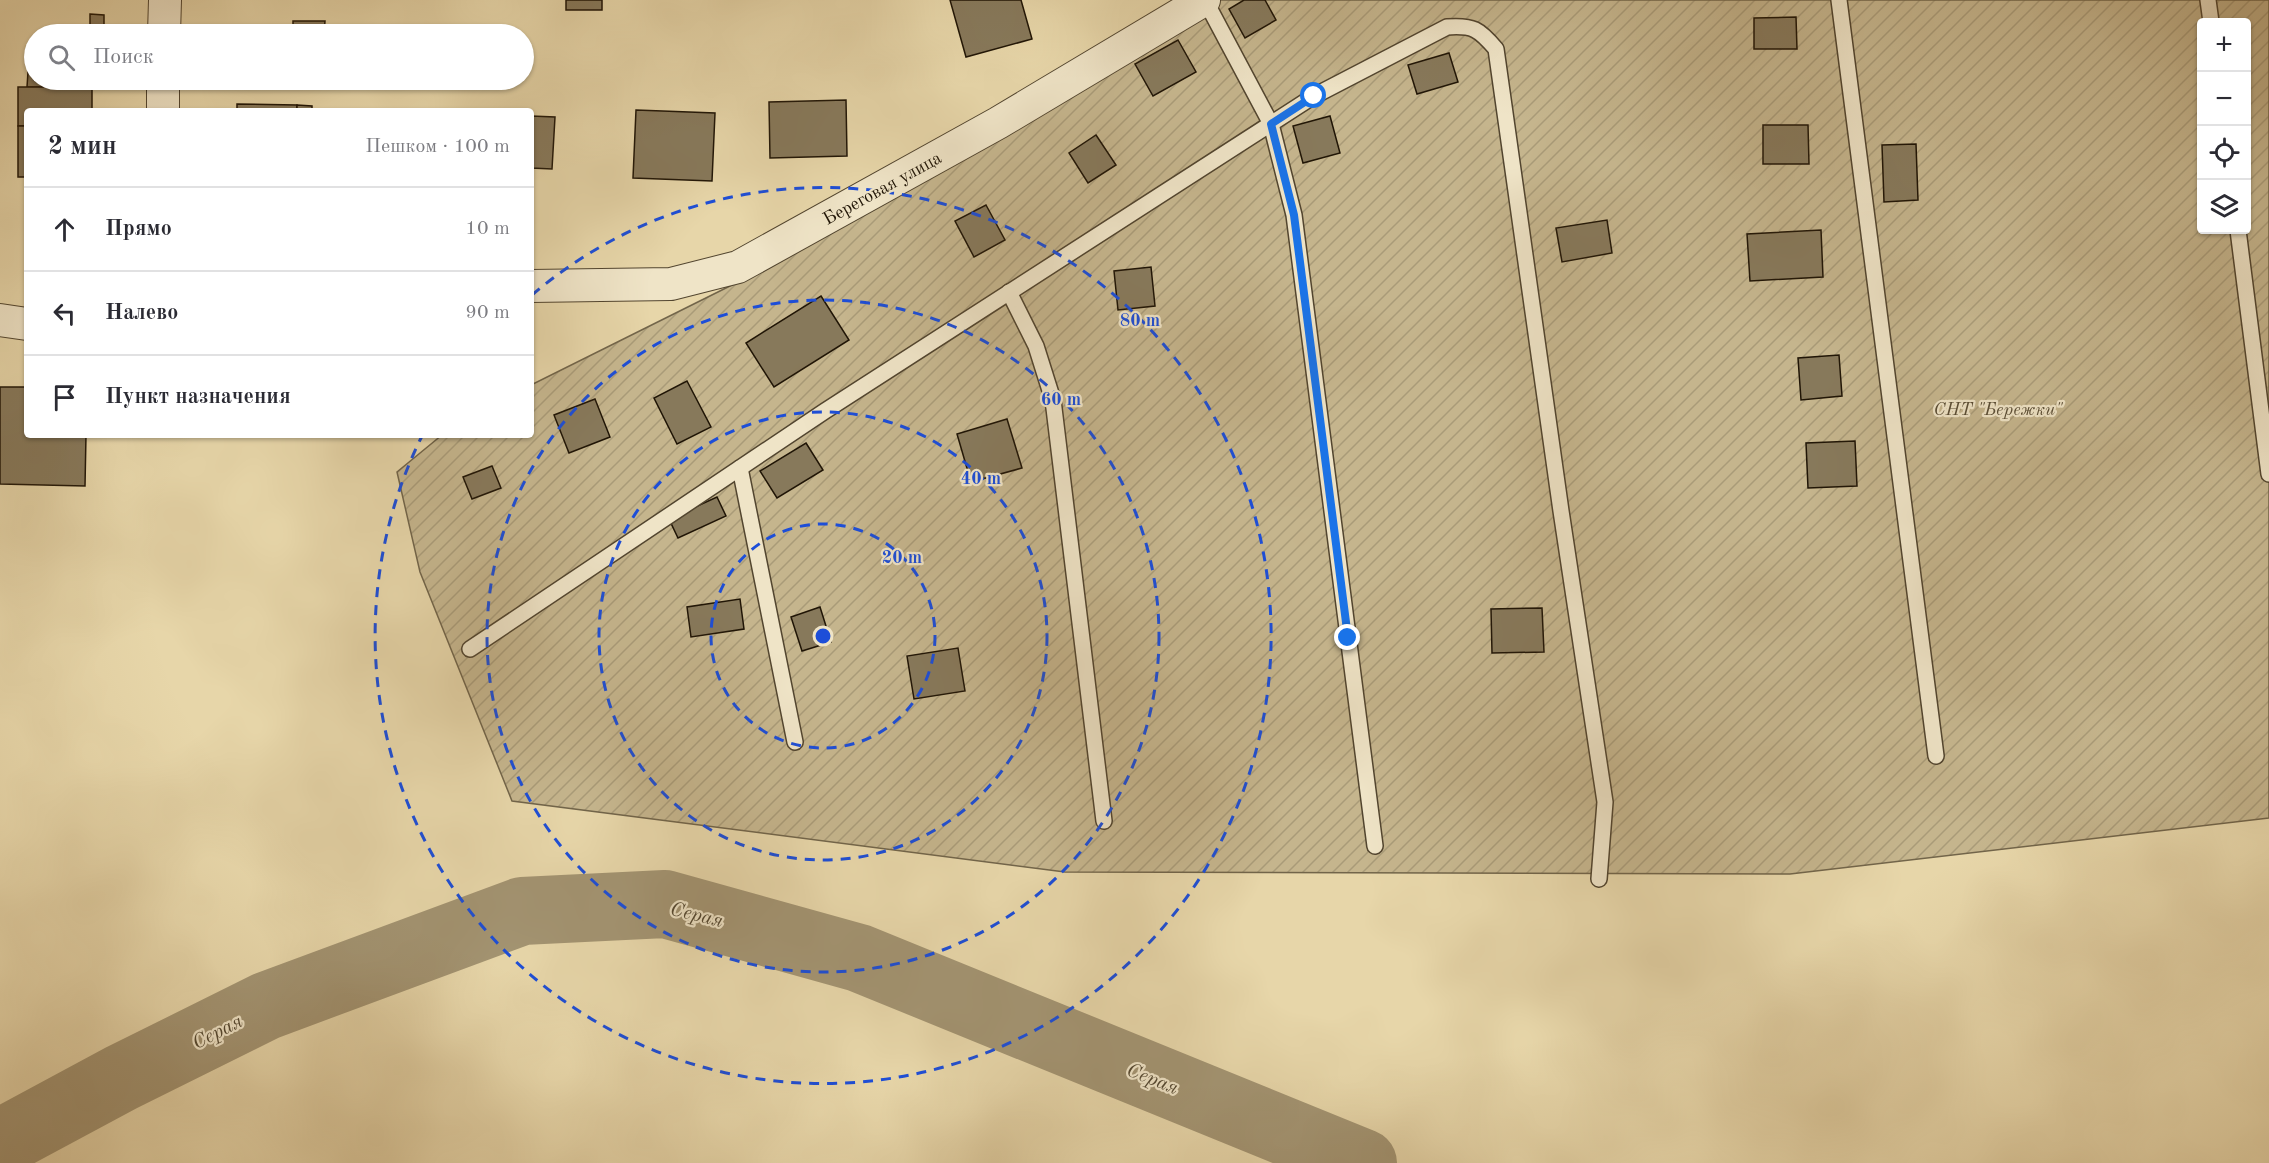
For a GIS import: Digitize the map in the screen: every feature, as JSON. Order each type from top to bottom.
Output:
[{"type":"street","points":[[164,24],[165,0]]},
{"type":"street","name":"Береговая улица","points":[[534,286],[671,284],[738,267],[998,123],[1205,0]]},
{"type":"street","points":[[163,90],[163,108]]},
{"type":"street","points":[[0,320],[24,324]]},
{"type":"lane","points":[[1205,0],[1271,124],[1294,215],[1375,846]]},
{"type":"lane","points":[[1839,0],[1936,756]]},
{"type":"lane","points":[[2208,0],[2210,18]]},
{"type":"lane","points":[[470,649],[825,411],[1314,96],[1447,27],[1466,26],[1482,32],[1496,49],[1557,487],[1605,802],[1599,879]]},
{"type":"lane","points":[[2239,234],[2269,474]]},
{"type":"lane","points":[[1010,292],[1036,346],[1053,400],[1104,820]]},
{"type":"lane","points":[[740,468],[795,742]]},
{"type":"green space","name":"СНТ \"Бережки\"","points":[[1218,0],[2269,0],[2269,818],[1790,874],[1065,872],[512,801],[420,572],[397,472],[438,438],[534,438],[534,384],[738,282]]},
{"type":"building","points":[[566,0],[602,0],[602,10],[566,10]]},
{"type":"building","points":[[950,0],[1021,0],[1032,39],[966,57]]},
{"type":"building","points":[[1244,0],[1265,0],[1276,20],[1245,38],[1229,9]]},
{"type":"building","points":[[90,14],[104,15],[104,24],[90,24]]},
{"type":"building","points":[[1796,17],[1797,49],[1754,49],[1754,18]]},
{"type":"building","points":[[293,21],[325,21],[325,24],[293,24]]},
{"type":"building","points":[[1178,40],[1196,72],[1153,96],[1135,64]]},
{"type":"building","points":[[1449,53],[1458,82],[1417,94],[1408,65]]},
{"type":"building","points":[[18,87],[24,87],[24,90],[92,90],[92,108],[24,108],[24,126],[18,126]]},
{"type":"building","points":[[846,100],[847,156],[770,158],[769,102]]},
{"type":"building","points":[[237,104],[297,105],[297,108],[237,108]]},
{"type":"building","points":[[297,105],[312,106],[312,108],[297,108]]},
{"type":"building","points":[[636,110],[715,113],[712,181],[633,178]]},
{"type":"building","points":[[534,116],[555,117],[552,169],[534,168]]},
{"type":"building","points":[[1330,116],[1340,153],[1303,163],[1293,126]]},
{"type":"building","points":[[1763,125],[1808,125],[1809,164],[1763,164]]},
{"type":"building","points":[[18,126],[24,126],[24,177],[18,177]]},
{"type":"building","points":[[1096,135],[1116,165],[1088,183],[1069,153]]},
{"type":"building","points":[[1916,144],[1918,200],[1884,202],[1882,145]]},
{"type":"building","points":[[986,205],[1005,240],[974,257],[955,221]]},
{"type":"building","points":[[1607,220],[1612,253],[1562,262],[1556,228]]},
{"type":"building","points":[[1821,230],[1823,277],[1750,281],[1747,234]]},
{"type":"building","points":[[1151,267],[1155,306],[1118,310],[1114,271]]},
{"type":"building","points":[[821,296],[849,340],[774,387],[746,343]]},
{"type":"building","points":[[1839,355],[1842,396],[1801,400],[1798,358]]},
{"type":"building","points":[[687,381],[711,427],[677,444],[654,398]]},
{"type":"building","points":[[0,387],[24,387],[24,438],[86,438],[85,486],[0,484]]},
{"type":"building","points":[[595,399],[610,437],[569,453],[554,415]]},
{"type":"building","points":[[1007,419],[1022,468],[971,482],[957,434]]},
{"type":"building","points":[[1855,441],[1857,486],[1808,488],[1806,443]]},
{"type":"building","points":[[806,443],[823,470],[777,498],[760,471]]},
{"type":"building","points":[[492,466],[501,488],[472,499],[463,477]]},
{"type":"building","points":[[717,497],[726,516],[678,538],[669,519]]},
{"type":"building","points":[[740,599],[744,629],[691,637],[687,607]]},
{"type":"building","points":[[820,607],[831,642],[802,651],[791,617]]},
{"type":"building","points":[[1542,608],[1544,652],[1492,653],[1491,609]]},
{"type":"building","points":[[958,648],[965,691],[914,699],[907,656]]},
{"type":"waterway","name":"Серая","points":[[0,1143],[121,1078],[266,1006],[522,911],[665,904],[859,958],[1363,1163]]},
{"type":"route","points":[[1314,96],[1271,124],[1294,215],[1348,638]]}]
